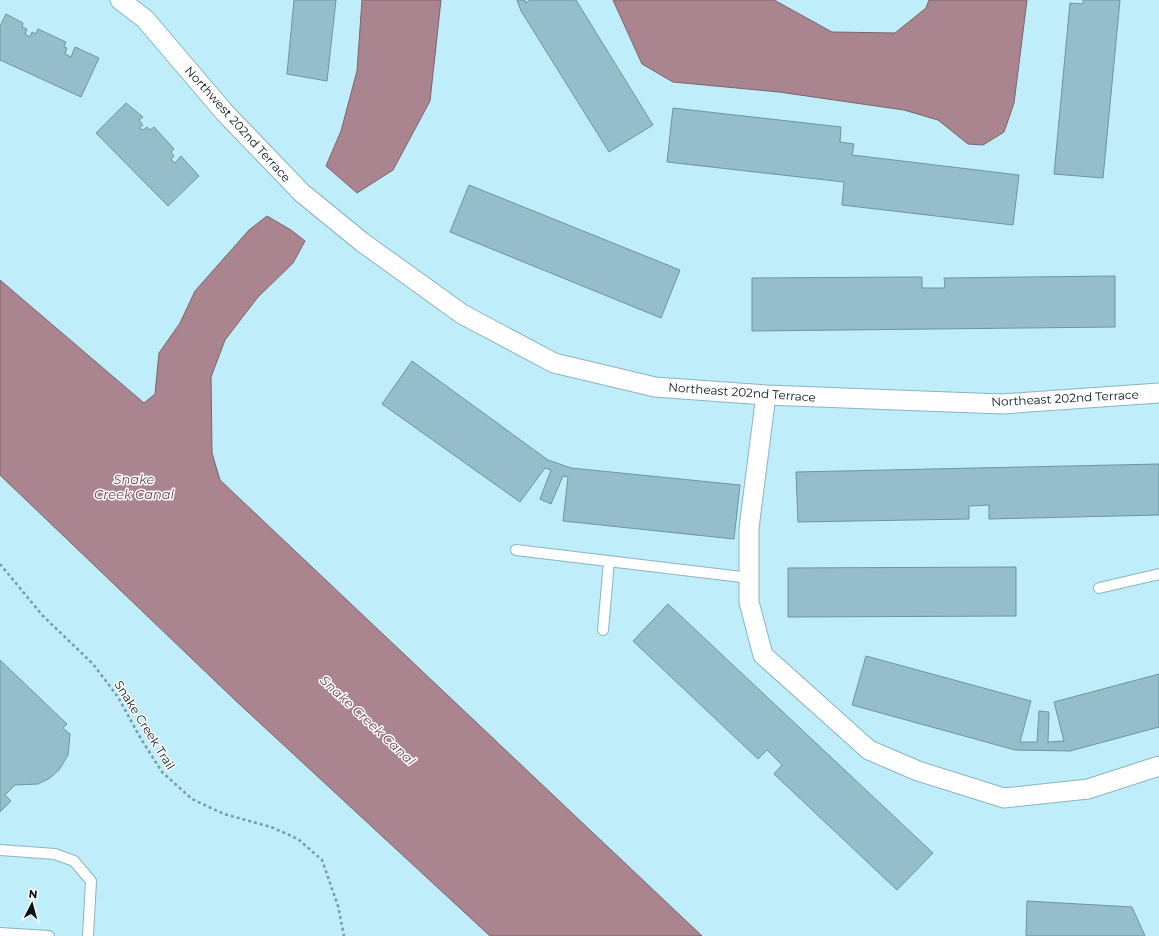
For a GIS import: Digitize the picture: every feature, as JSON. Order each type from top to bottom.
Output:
[{"type":"street","name":"Northwest 202nd Terrace","points":[[120,0],[145,19],[225,113],[302,193],[362,242]]},
{"type":"street","name":"Northeast 202nd Terrace","points":[[362,242],[462,314],[554,363],[655,387],[766,395],[1002,404],[1159,393]]},
{"type":"street","points":[[766,395],[749,528],[750,602],[763,655],[869,750],[918,772],[1004,798],[1088,789],[1159,766]]},
{"type":"lane","points":[[516,550],[750,578]]},
{"type":"lane","points":[[603,630],[608,561]]},
{"type":"lane","points":[[1099,588],[1159,574]]},
{"type":"lane","points":[[0,850],[55,854],[74,861],[91,881],[88,936]]},
{"type":"lane","points":[[0,933],[49,936]]},
{"type":"path","name":"Snake Creek Trail","points":[[0,564],[43,616],[93,664],[118,697],[141,739],[162,772],[192,799],[224,814],[271,827],[298,839],[322,860],[338,906],[344,936]]},
{"type":"water","points":[[362,0],[441,0],[430,101],[393,170],[357,193],[326,166],[341,131],[357,71]]},
{"type":"water","points":[[613,0],[774,0],[832,32],[895,33],[926,8],[929,0],[1027,0],[1014,103],[1004,132],[983,145],[968,144],[938,120],[904,110],[779,92],[673,82],[642,64]]},
{"type":"water","name":"Snake Creek Canal","points":[[267,216],[291,230],[305,241],[293,263],[258,297],[225,340],[211,377],[212,453],[220,480],[702,936],[490,936],[235,700],[0,475],[0,280],[144,403],[155,394],[159,353],[180,323],[195,291],[249,230]]},
{"type":"building","points":[[294,0],[336,0],[327,81],[287,74]]},
{"type":"building","points":[[517,0],[525,0],[525,3],[530,0],[576,0],[653,125],[609,152],[521,11]]},
{"type":"building","points":[[1083,0],[1120,0],[1103,178],[1054,174],[1070,3],[1083,4]]},
{"type":"building","points":[[6,14],[23,23],[22,27],[27,29],[25,34],[30,37],[32,32],[36,34],[38,29],[66,42],[64,47],[67,48],[65,54],[71,57],[75,47],[99,58],[81,97],[0,60],[0,26]]},
{"type":"building","points":[[126,103],[143,117],[139,120],[143,125],[139,128],[143,130],[147,127],[150,130],[154,127],[174,149],[171,152],[174,156],[171,159],[175,163],[181,156],[199,176],[168,206],[96,133]]},
{"type":"building","points":[[673,108],[841,127],[840,142],[854,144],[852,155],[1019,175],[1013,225],[842,205],[844,182],[667,162]]},
{"type":"building","points":[[469,185],[680,270],[661,318],[450,232]]},
{"type":"building","points":[[1115,276],[1115,327],[752,331],[752,278],[922,277],[922,288],[945,288],[944,278]]},
{"type":"building","points":[[412,361],[548,460],[571,468],[740,485],[734,539],[563,521],[568,477],[563,476],[551,504],[540,499],[551,470],[545,468],[520,502],[382,404]]},
{"type":"building","points":[[1159,464],[1159,515],[989,519],[989,505],[969,506],[969,519],[798,522],[796,472]]},
{"type":"building","points":[[1016,567],[1016,616],[788,617],[788,568]]},
{"type":"building","points":[[668,604],[933,853],[897,890],[774,774],[782,765],[767,750],[758,759],[633,641]]},
{"type":"building","points":[[866,656],[1031,701],[1020,742],[1037,742],[1039,711],[1049,712],[1048,742],[1064,741],[1054,702],[1159,674],[1159,727],[1070,751],[1015,750],[852,705]]},
{"type":"building","points":[[0,660],[67,724],[63,728],[70,734],[68,755],[59,770],[50,778],[38,784],[15,785],[5,795],[11,801],[0,812]]},
{"type":"building","points":[[1027,901],[1132,907],[1145,936],[1026,936]]}]
